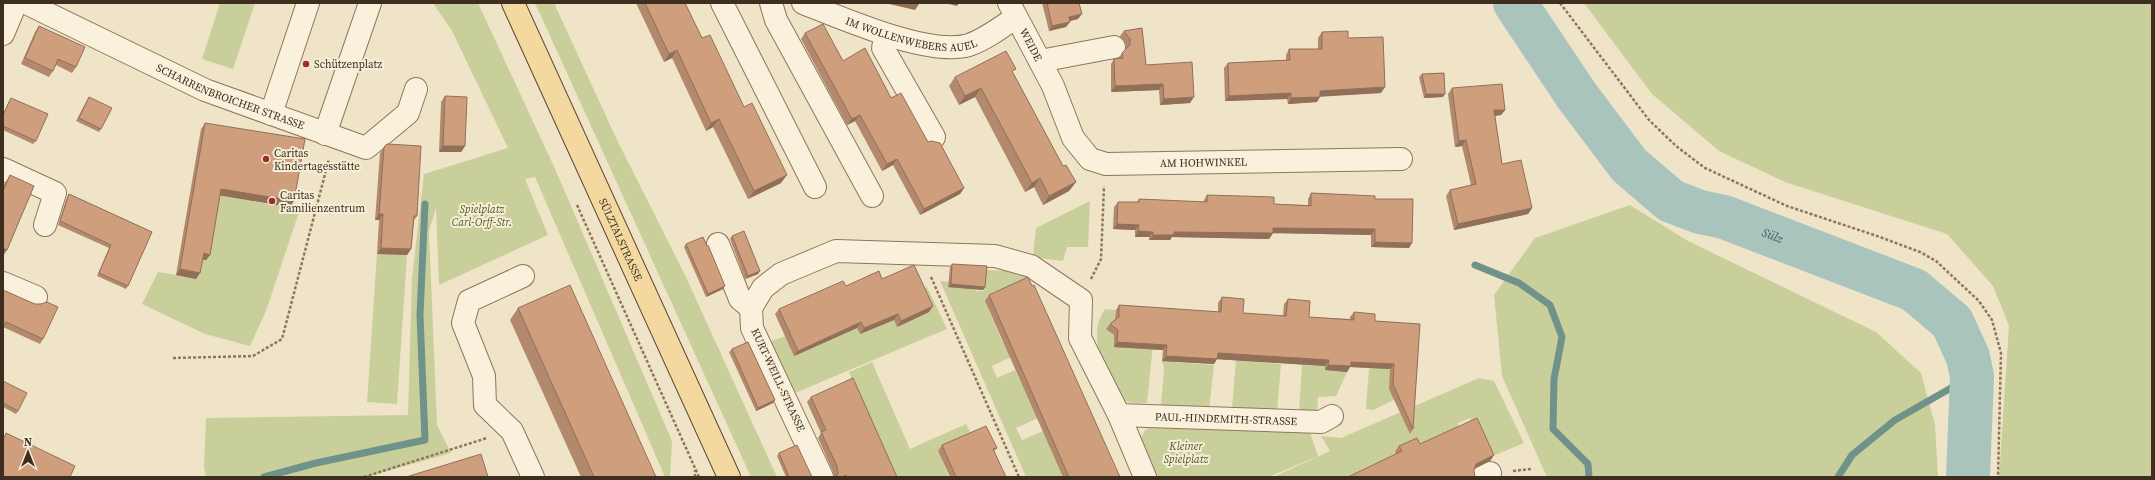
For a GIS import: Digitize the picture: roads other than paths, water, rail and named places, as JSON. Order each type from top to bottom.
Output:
[{"type":"main road","name":"SÜLZTALSTRASSE","points":[[513,3],[729,477]]},
{"type":"street","points":[[3,34],[16,3]]},
{"type":"street","name":"SCHARRENBROICHER STRASSE","points":[[26,3],[204,90],[366,148],[408,113],[416,89]]},
{"type":"street","points":[[271,114],[308,3]]},
{"type":"street","points":[[330,135],[370,3]]},
{"type":"street","points":[[722,3],[815,187]]},
{"type":"street","points":[[771,3],[776,20],[872,196]]},
{"type":"street","name":"IM WOLLENWEBERS AUEL","points":[[803,3],[886,35],[948,47],[969,45],[994,33],[1013,10]]},
{"type":"street","name":"WEIDE","points":[[1013,10],[1053,86]]},
{"type":"street","points":[[886,35],[883,48],[934,137]]},
{"type":"street","points":[[1040,61],[1114,47]]},
{"type":"street","name":"AM HOHWINKEL","points":[[1053,86],[1073,138],[1090,159],[1106,164],[1401,159]]},
{"type":"street","points":[[3,169],[55,193],[45,225]]},
{"type":"street","points":[[718,244],[740,299],[751,308],[763,288],[780,274],[836,252],[928,253],[995,256],[1032,266],[1081,300],[1080,338],[1119,415],[1146,477]]},
{"type":"street","points":[[523,276],[469,301],[463,323],[484,376],[485,405],[512,431],[533,477]]},
{"type":"street","points":[[3,283],[36,297]]},
{"type":"street","name":"KURT-WEILL-STRASSE","points":[[751,308],[752,328],[822,477]]},
{"type":"street","name":"PAUL-HINDEMITH-STRASSE","points":[[1119,415],[1321,422],[1332,416]]},
{"type":"waterway","name":"Sülz","points":[[1515,3],[1577,96],[1629,165],[1671,201],[1700,212],[1724,217],[1914,290],[1952,322],[1968,357],[1972,376],[1968,477]]},
{"type":"waterway","points":[[264,477],[316,463],[425,440],[420,315],[425,204]]},
{"type":"waterway","points":[[1475,265],[1519,283],[1550,305],[1562,337],[1554,379],[1553,429],[1588,464],[1589,477]]},
{"type":"waterway","points":[[1838,477],[1852,455],[1895,420],[1972,376]]},
{"type":"place","name":"Schützenplatz","points":[[306,64]]},
{"type":"place","name":"Caritas Kindertagesstätte","points":[[266,159]]},
{"type":"place","name":"Caritas Familienzentrum","points":[[272,201]]},
{"type":"park label","name":"Spielplatz Carl-Orff-Str.","points":[[482,215]]},
{"type":"park label","name":"Kleiner Spielplatz","points":[[1186,452]]}]
